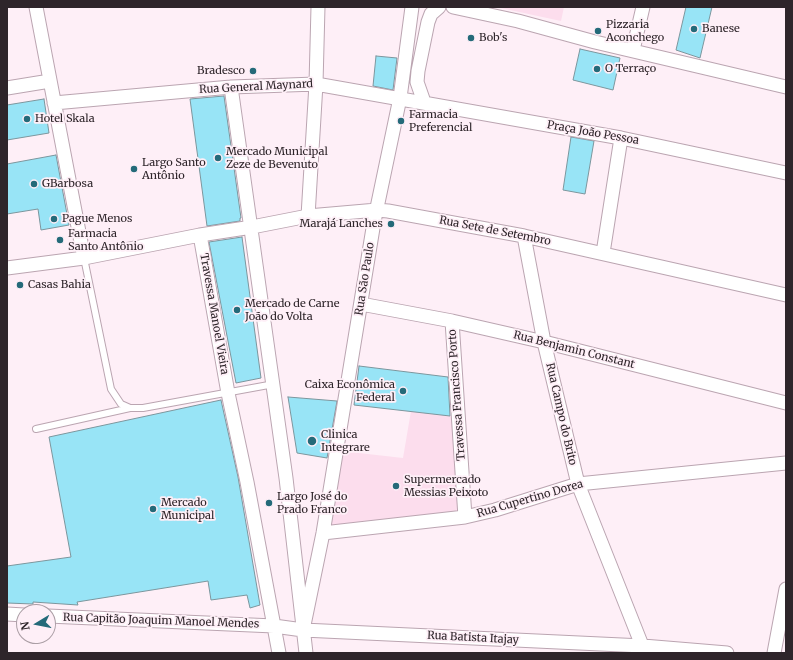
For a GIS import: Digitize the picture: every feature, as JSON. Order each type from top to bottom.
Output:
[{"type":"street","points":[[36,7],[84,258]]},
{"type":"street","points":[[308,216],[316,84],[318,7]]},
{"type":"street","name":"Rua São Paulo","points":[[303,630],[335,460],[377,210],[400,98],[412,7]]},
{"type":"street","points":[[424,102],[417,82],[418,71],[428,22],[432,14],[439,7]]},
{"type":"street","points":[[453,7],[518,21],[595,42],[786,87]]},
{"type":"street","points":[[633,50],[642,7]]},
{"type":"street","points":[[7,88],[50,81]]},
{"type":"street","name":"Rua General Maynard","points":[[54,103],[231,87],[316,84],[400,98]]},
{"type":"street","points":[[231,87],[274,384],[306,653]]},
{"type":"street","name":"Praça João Pessoa","points":[[400,98],[620,138],[786,173]]},
{"type":"street","points":[[602,253],[620,138]]},
{"type":"street","name":"Rua Sete de Setembro","points":[[200,235],[308,216],[377,210],[388,211],[524,236],[786,295]]},
{"type":"street","points":[[7,268],[84,258],[200,235]]},
{"type":"street","name":"Travessa Manoel Vieira","points":[[200,235],[228,393],[279,653]]},
{"type":"street","name":"Rua Campo do Brito","points":[[524,236],[544,342],[578,484],[644,650]]},
{"type":"street","name":"Rua Benjamin Constant","points":[[361,304],[452,321],[544,342],[786,403]]},
{"type":"street","name":"Travessa Francisco Porto","points":[[452,321],[465,517]]},
{"type":"street","name":"Rua Cupertino Dorea","points":[[322,533],[465,517],[495,510],[578,484],[786,463]]},
{"type":"street","points":[[774,653],[786,589]]},
{"type":"street","name":"Rua Capitão Joaquim Manoel Mendes","points":[[56,616],[274,626],[303,630]]},
{"type":"street","name":"Rua Batista Itajay","points":[[303,630],[644,650],[728,653]]},
{"type":"lane","points":[[84,258],[111,389],[121,404],[130,408]]},
{"type":"lane","points":[[36,429],[130,408],[144,408],[274,384]]},
{"type":"shaded area","points":[[496,7],[564,7],[561,21]]},
{"type":"shaded area","name":"Supermercado Messias Peixoto","points":[[411,411],[452,416],[459,514],[329,527],[341,451],[403,458]]},
{"type":"building","name":"Banese","points":[[686,7],[712,7],[700,58],[676,50]]},
{"type":"building","name":"O Terraço","points":[[580,49],[620,58],[613,90],[573,80]]},
{"type":"building","points":[[376,56],[397,58],[393,90],[373,86]]},
{"type":"building","name":"Mercado Municipal Zeze de Bevenuto","points":[[224,96],[241,218],[240,221],[207,226],[190,99]]},
{"type":"building","name":"Hotel Skala","points":[[44,99],[49,133],[7,140],[7,105]]},
{"type":"building","points":[[571,137],[594,141],[585,194],[563,190]]},
{"type":"building","name":"GBarbosa","points":[[56,155],[69,225],[41,230],[38,209],[7,214],[7,164]]},
{"type":"building","name":"Mercado de Carne João do Volta","points":[[242,237],[261,378],[236,383],[209,242]]},
{"type":"building","name":"Caixa Econômica Federal","points":[[359,366],[448,377],[450,416],[354,405]]},
{"type":"building","points":[[288,397],[337,401],[327,458],[297,453]]},
{"type":"building","name":"Mercado Municipal","points":[[221,400],[238,477],[260,605],[250,608],[247,595],[211,600],[208,581],[77,602],[78,605],[33,602],[33,604],[7,603],[7,566],[71,557],[49,437]]},
{"type":"place","name":"Banese","points":[[694,29]]},
{"type":"place","name":"Pizzaria Aconchego","points":[[598,31]]},
{"type":"place","name":"Bob's","points":[[471,38]]},
{"type":"place","name":"O Terraço","points":[[597,69]]},
{"type":"place","name":"Bradesco","points":[[253,71]]},
{"type":"place","name":"Hotel Skala","points":[[27,119]]},
{"type":"place","name":"Farmacia Preferencial","points":[[401,121]]},
{"type":"place","name":"Mercado Municipal Zeze de Bevenuto","points":[[218,158]]},
{"type":"place","name":"Largo Santo Antônio","points":[[134,169]]},
{"type":"place","name":"GBarbosa","points":[[34,184]]},
{"type":"place","name":"Pague Menos","points":[[54,219]]},
{"type":"place","name":"Marajá Lanches","points":[[391,224]]},
{"type":"place","name":"Farmacia Santo Antônio","points":[[60,240]]},
{"type":"place","name":"Casas Bahia","points":[[20,285]]},
{"type":"place","name":"Mercado de Carne João do Volta","points":[[237,310]]},
{"type":"place","name":"Caixa Econômica Federal","points":[[403,391]]},
{"type":"place","name":"Clinica Integrare","points":[[312,441]]},
{"type":"place","name":"Supermercado Messias Peixoto","points":[[396,486]]},
{"type":"place","name":"Largo José do Prado Franco","points":[[269,503]]},
{"type":"place","name":"Mercado Municipal","points":[[153,509]]}]
